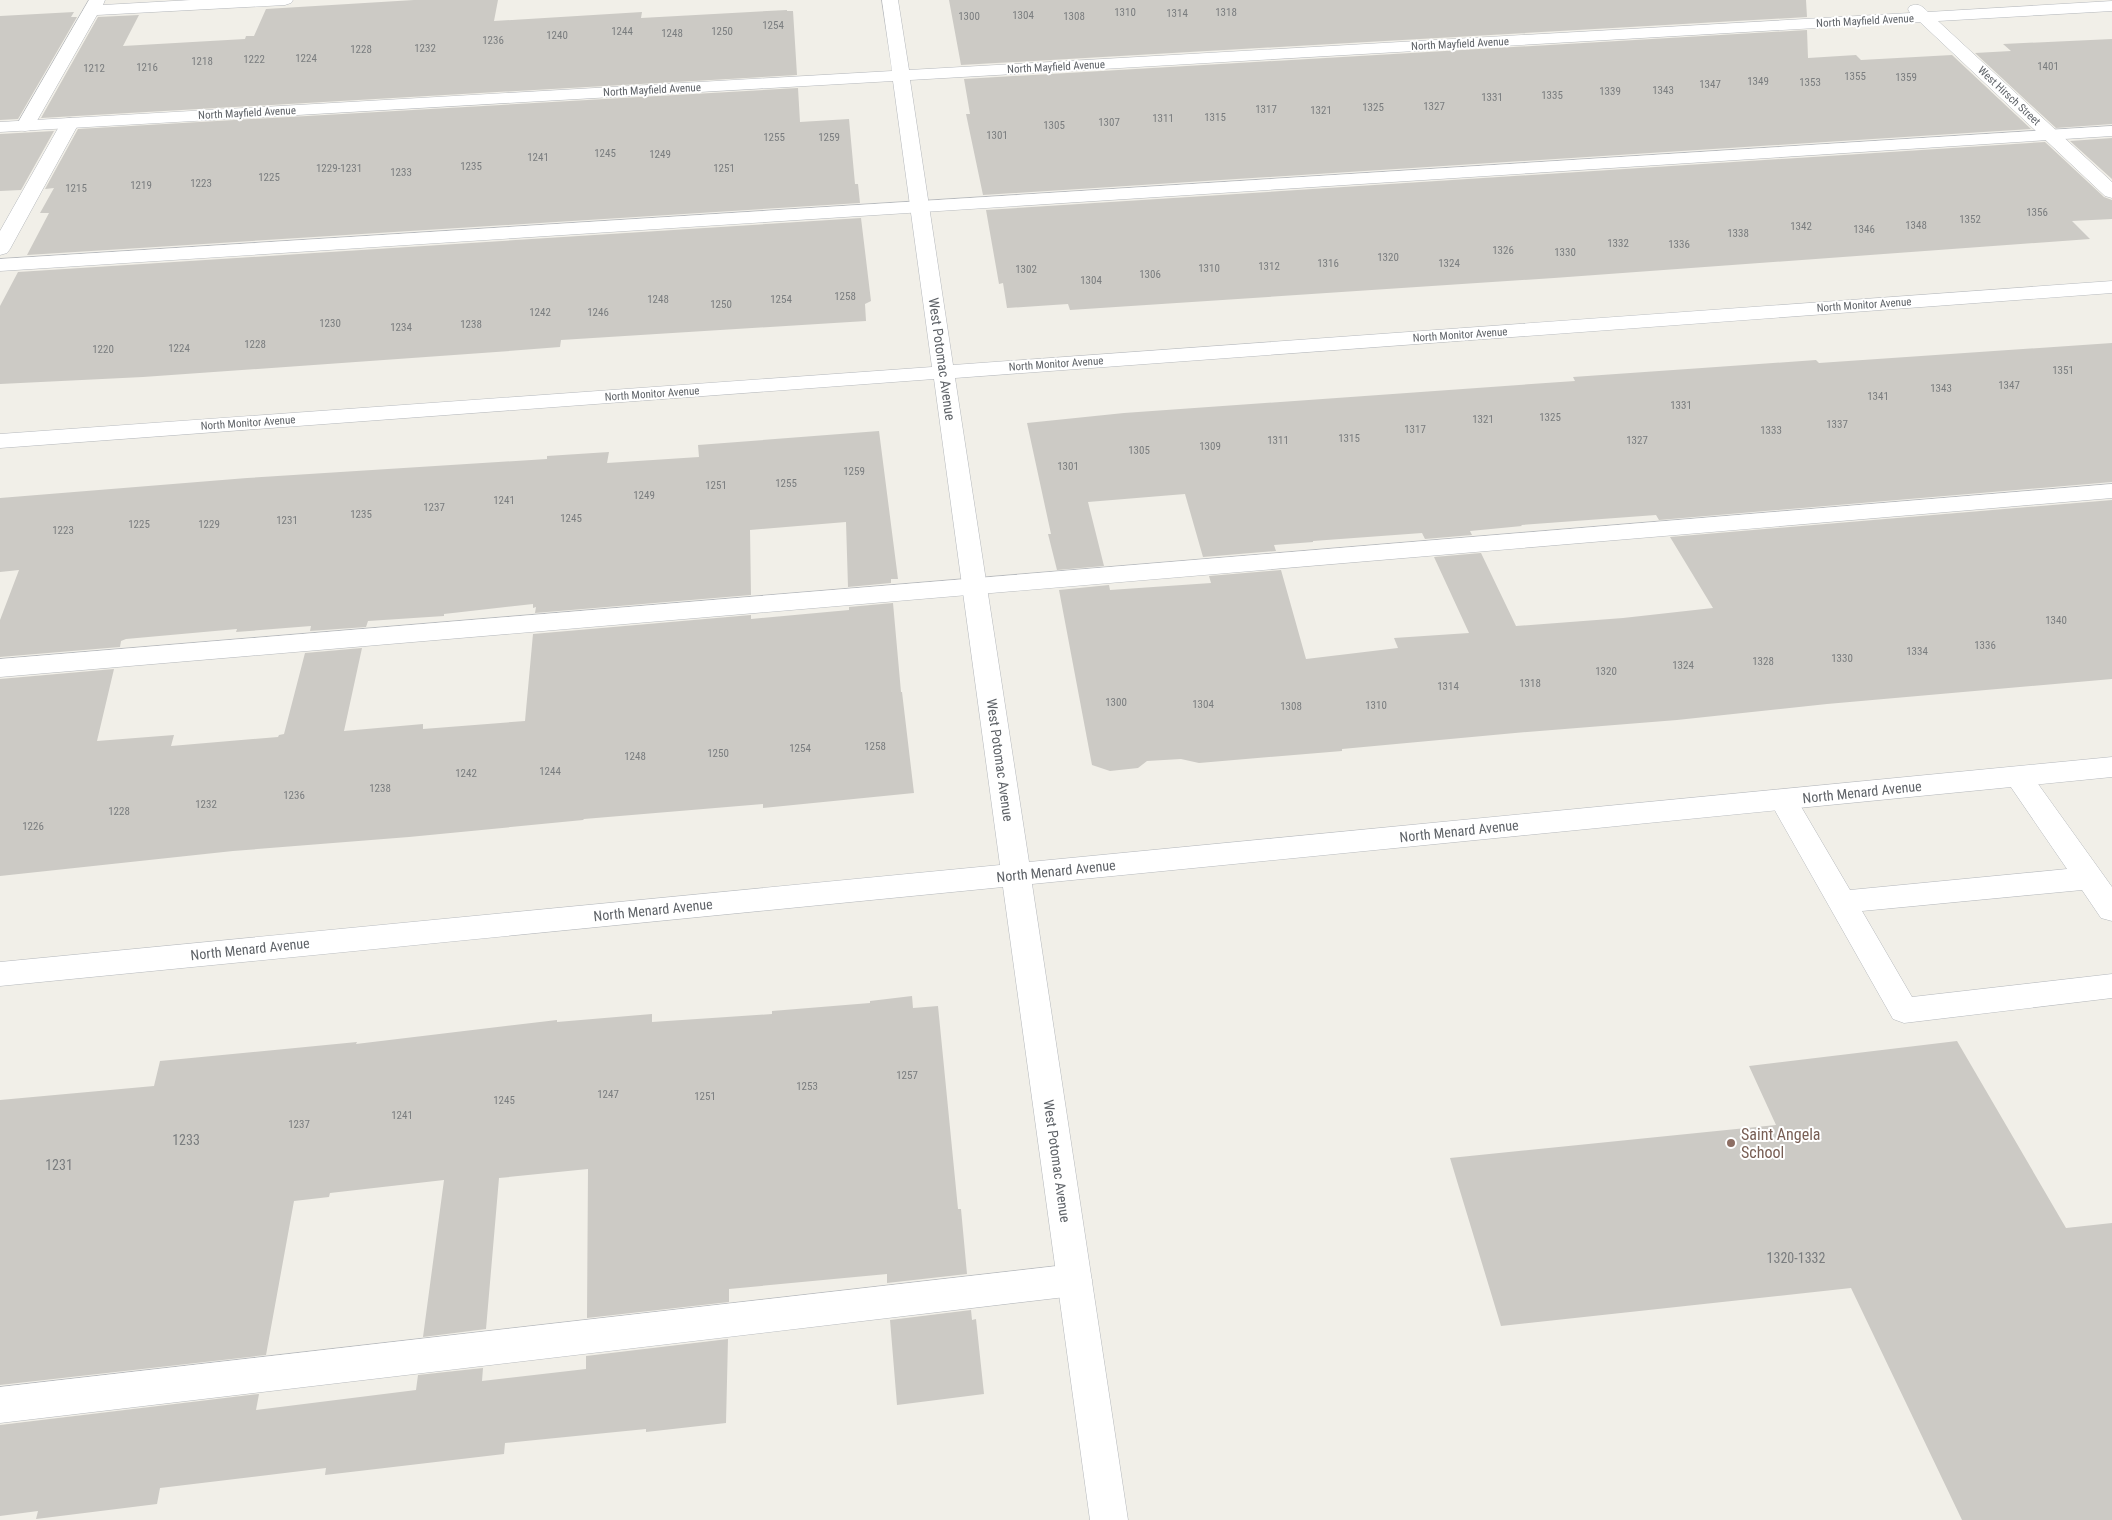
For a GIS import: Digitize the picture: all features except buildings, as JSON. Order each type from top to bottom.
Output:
[{"type":"street","points":[[25,126],[94,5],[285,0]]},
{"type":"street","name":"West Potomac Avenue","points":[[890,0],[1109,1520]]},
{"type":"street","name":"West Hirsch Street","points":[[1906,0],[2112,192]]},
{"type":"street","name":"North Mayfield Avenue","points":[[0,127],[2112,6]]},
{"type":"street","points":[[0,248],[70,124]]},
{"type":"street","points":[[0,265],[2112,131]]},
{"type":"street","name":"North Monitor Avenue","points":[[0,441],[2112,287]]},
{"type":"street","points":[[0,668],[2112,491]]},
{"type":"street","name":"North Menard Avenue","points":[[0,974],[2112,768]]},
{"type":"street","points":[[2018,777],[2112,910]]},
{"type":"street","points":[[1783,800],[1904,1010],[2112,986]]},
{"type":"street","points":[[1842,902],[2089,878]]},
{"type":"street","points":[[0,1405],[1074,1280]]},
{"type":"place","name":"Saint Angela School","points":[[1731,1143]]}]
